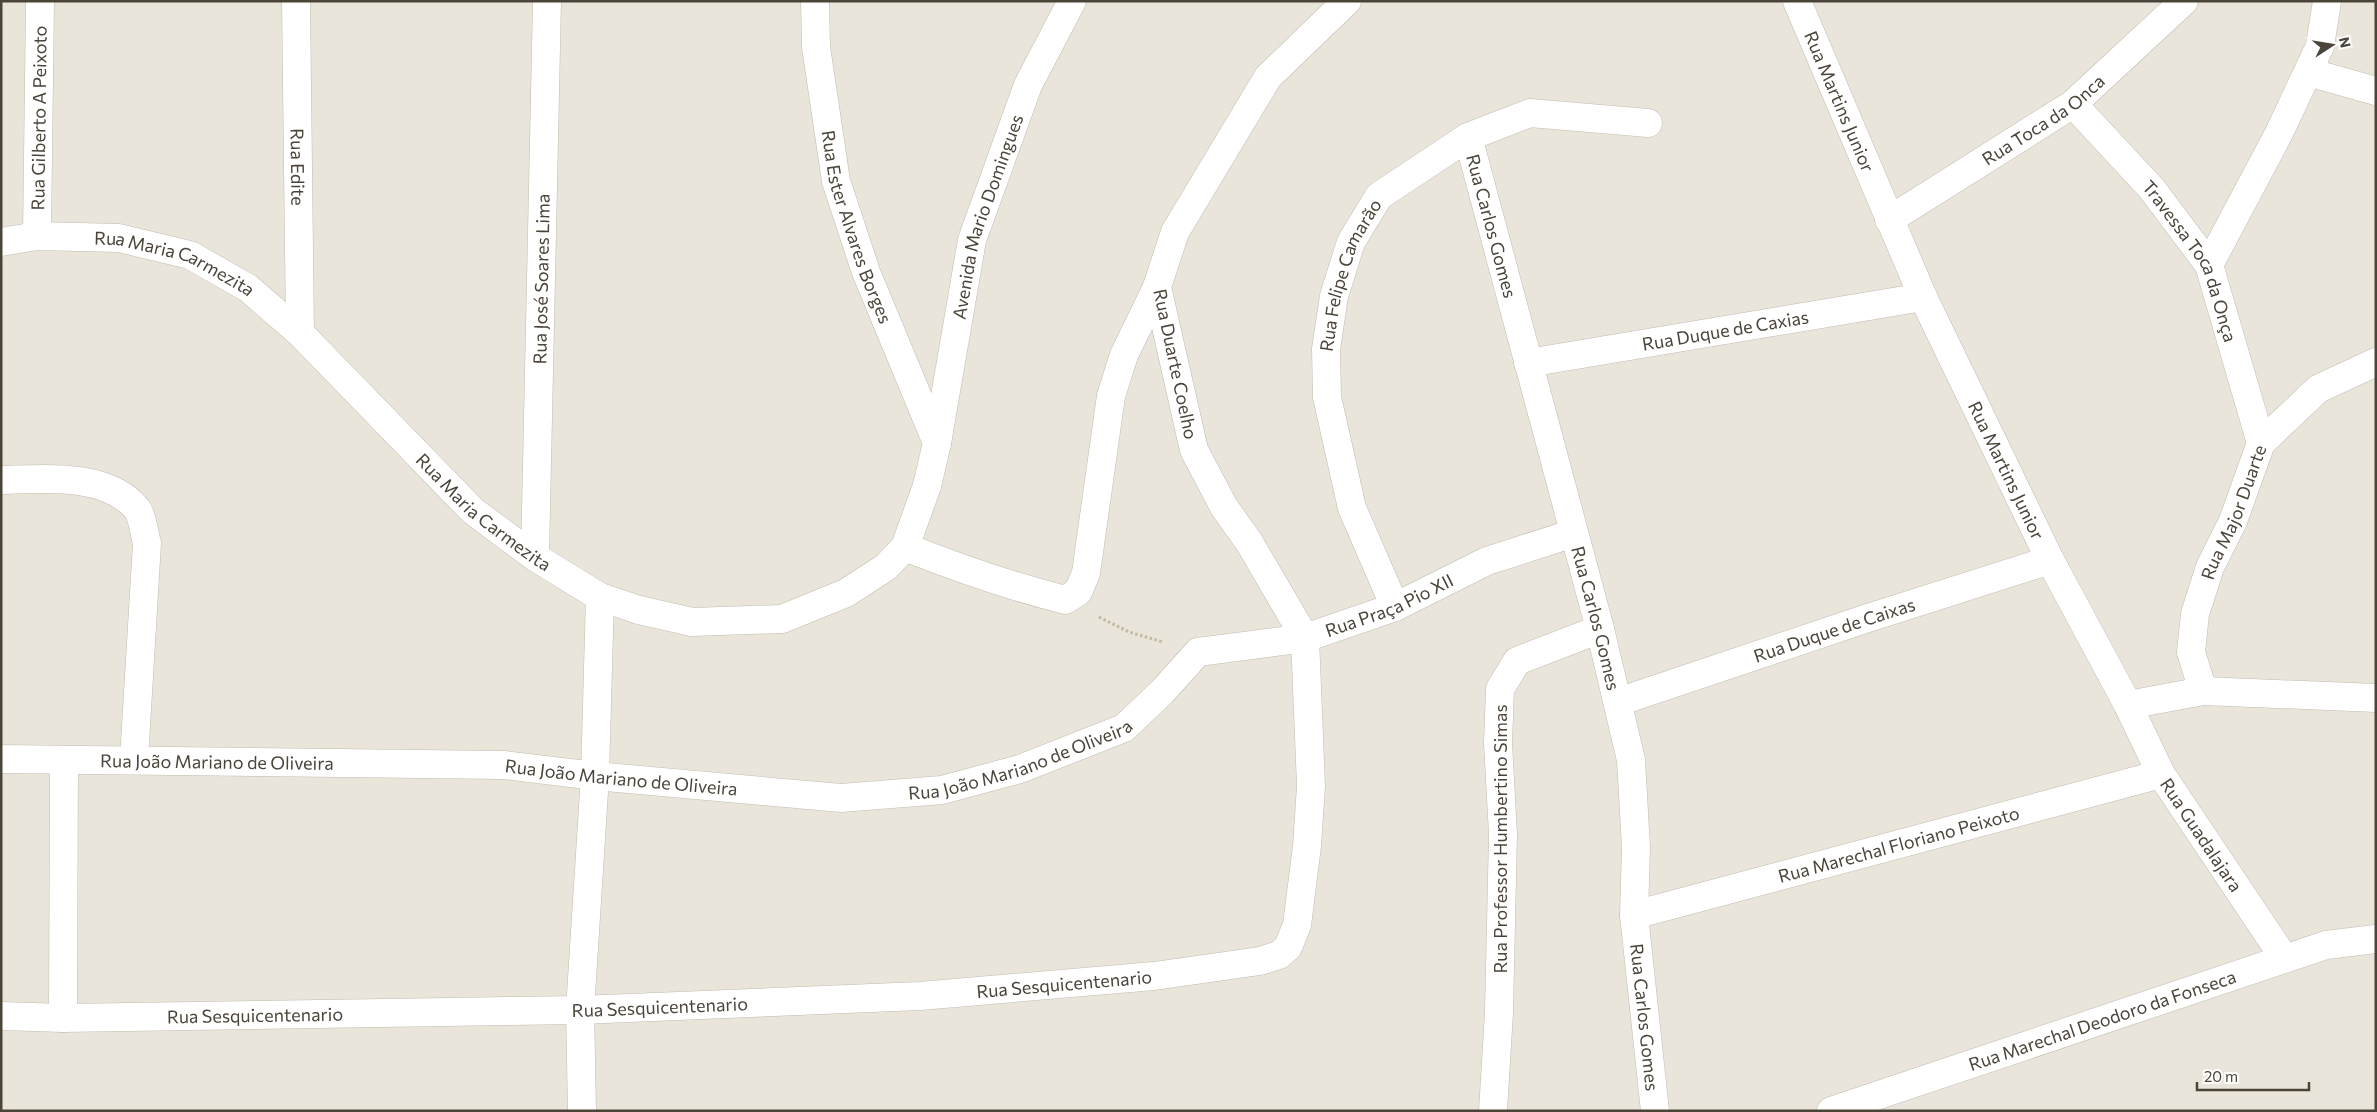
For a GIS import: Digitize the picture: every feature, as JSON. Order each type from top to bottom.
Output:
[{"type":"street","name":"Rua Gilberto A Peixoto","points":[[37,236],[40,1]]},
{"type":"street","name":"Rua Edite","points":[[296,1],[300,333]]},
{"type":"street","name":"Rua José Soares Lima","points":[[535,557],[547,1]]},
{"type":"street","name":"Rua Ester Alvares Borges","points":[[815,1],[816,47],[836,181],[866,272],[937,443]]},
{"type":"street","name":"Avenida Mario Domingues","points":[[937,443],[972,240],[1028,85],[1072,1]]},
{"type":"street","name":"Rua Duarte Coelho","points":[[1305,638],[1249,542],[1224,507],[1194,450],[1177,382],[1157,287],[1175,232],[1268,76],[1347,1]]},
{"type":"street","name":"Rua Martins Junior","points":[[1797,1],[1923,296],[2050,560],[2128,705]]},
{"type":"street","name":"Rua Toca da Onca","points":[[1889,220],[2073,104],[2184,1]]},
{"type":"street","points":[[2210,264],[2279,133],[2320,46],[2327,1]]},
{"type":"street","points":[[2308,72],[2376,91]]},
{"type":"street","name":"Travessa Toca da Onça","points":[[2073,104],[2152,189],[2210,264],[2261,443]]},
{"type":"street","name":"Rua Felipe Camarão","points":[[1395,607],[1352,508],[1327,397],[1326,349],[1334,296],[1351,242],[1378,196],[1468,137],[1530,114],[1648,123]]},
{"type":"street","name":"Rua Carlos Gomes","points":[[1468,137],[1600,628],[1631,760],[1636,847],[1634,915],[1654,1111]]},
{"type":"street","name":"Rua Maria Carmezita","points":[[1,242],[37,236],[119,238],[190,255],[248,288],[300,333],[473,511],[535,557],[600,597],[639,610],[692,622],[782,619],[846,593],[886,567],[905,547],[927,486],[937,443]]},
{"type":"street","points":[[905,547],[969,573],[1018,588],[1065,600],[1078,592],[1086,573],[1111,396],[1124,355],[1157,287]]},
{"type":"street","name":"Rua Duque de Caxias","points":[[1528,363],[1923,296]]},
{"type":"street","name":"Rua Major Duarte","points":[[2202,691],[2191,652],[2195,614],[2210,568],[2233,521],[2261,443],[2318,389],[2376,362]]},
{"type":"street","points":[[1,480],[65,478],[98,485],[124,498],[139,511],[147,543],[134,759]]},
{"type":"street","name":"Rua Praça Pio XII","points":[[1198,652],[1305,638],[1395,607],[1487,561],[1574,532]]},
{"type":"street","name":"Rua Duque de Caixas","points":[[1618,702],[1865,619],[2050,560]]},
{"type":"street","points":[[582,1111],[580,1010],[595,776],[600,597]]},
{"type":"street","name":"Rua Professor Humbertino Simas","points":[[1493,1111],[1500,1012],[1503,834],[1498,743],[1500,689],[1517,661],[1600,628]]},
{"type":"street","name":"Rua Sesquicentenario","points":[[1,1016],[63,1018],[580,1010],[920,996],[1154,976],[1260,961],[1279,955],[1288,947],[1297,925],[1307,846],[1311,786],[1305,638]]},
{"type":"street","name":"Rua João Mariano de Oliveira","points":[[1,759],[134,759],[504,765],[595,776],[841,798],[942,790],[1020,769],[1124,728],[1162,692],[1198,652]]},
{"type":"street","points":[[2128,705],[2202,691],[2376,698]]},
{"type":"street","name":"Rua Guadalajara","points":[[2128,705],[2162,774],[2284,958]]},
{"type":"street","points":[[63,1018],[64,760]]},
{"type":"street","name":"Rua Marechal Floriano Peixoto","points":[[1634,915],[2162,774]]},
{"type":"street","name":"Rua Marechal Deodoro da Fonseca","points":[[1831,1111],[2284,958],[2326,945],[2376,939]]},
{"type":"path","points":[[1065,600],[1129,632],[1198,652]]},
{"type":"shaded area","points":[[1,1],[2376,1],[2376,1111],[1,1111]]}]
